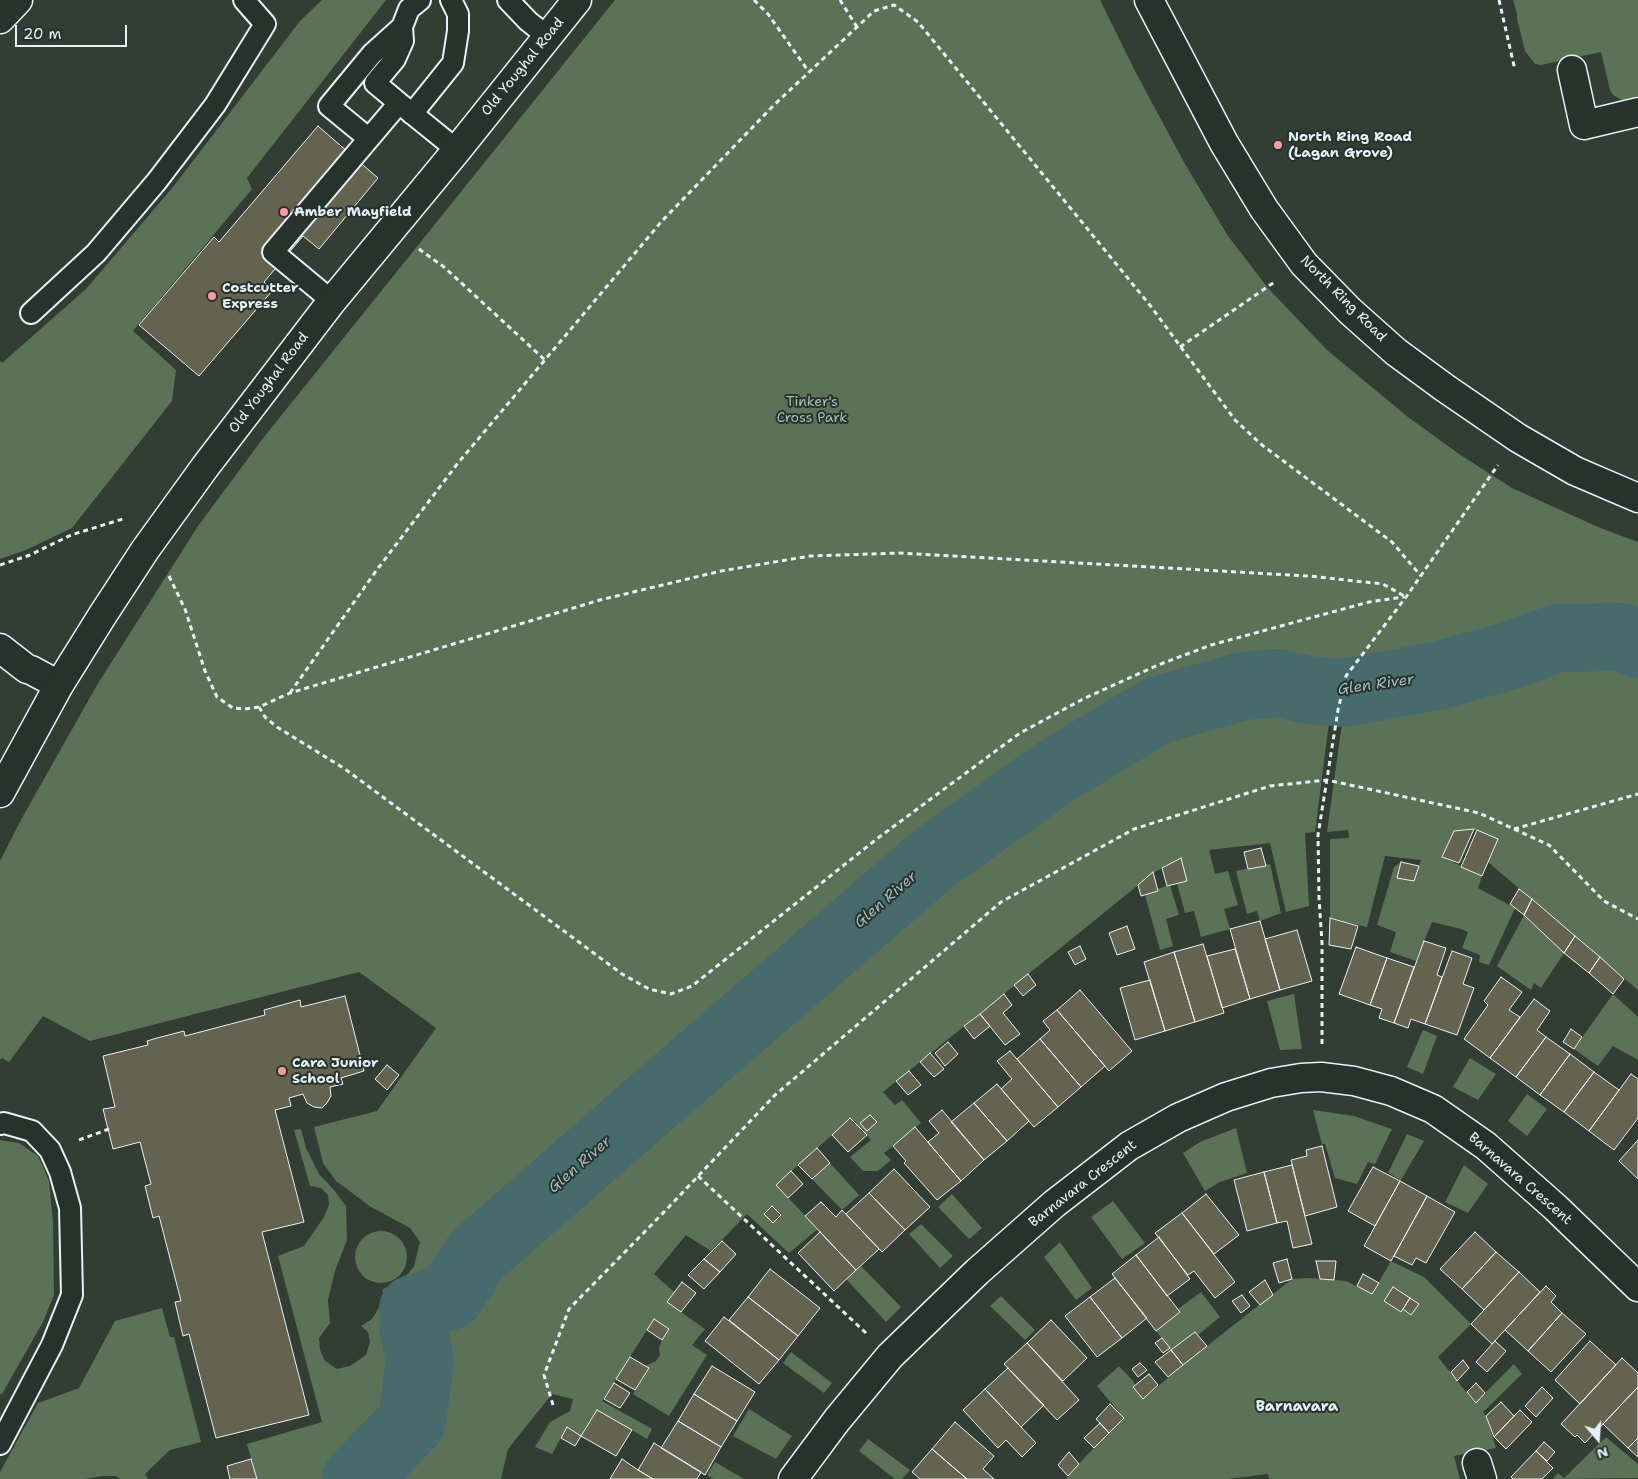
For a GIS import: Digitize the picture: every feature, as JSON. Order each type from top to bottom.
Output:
[{"type":"main road","points":[[0,19],[18,0]]},
{"type":"main road","name":"Old Youghal Road","points":[[0,793],[59,685],[145,550],[211,459],[332,301],[457,150],[577,0]]},
{"type":"main road","name":"North Ring Road","points":[[1153,1],[1224,143],[1264,209],[1304,264],[1350,311],[1396,352],[1445,388],[1518,438],[1575,471],[1638,498]]},
{"type":"main road","points":[[1572,70],[1584,125],[1638,112]]},
{"type":"main road","points":[[0,648],[27,669],[59,685]]},
{"type":"main road","name":"Barnavara Crescent","points":[[794,1479],[837,1420],[890,1356],[977,1272],[1054,1204],[1130,1146],[1178,1118],[1226,1097],[1271,1083],[1321,1077],[1354,1081],[1391,1091],[1433,1109],[1486,1146],[1555,1207],[1638,1287]]},
{"type":"lane","points":[[31,313],[96,253],[157,181],[215,105],[265,24],[244,0]]},
{"type":"lane","points":[[420,0],[409,9],[402,27],[403,41],[395,59],[375,83],[457,150]]},
{"type":"lane","points":[[332,301],[272,252],[368,138],[405,108],[453,63],[458,31],[458,14],[451,0]]},
{"type":"lane","points":[[508,0],[528,21],[548,37]]},
{"type":"lane","points":[[368,138],[329,106],[372,54],[402,27]]},
{"type":"lane","points":[[0,1124],[4,1123],[32,1131],[50,1150],[60,1172],[70,1208],[72,1295],[52,1346],[0,1444]]},
{"type":"path","points":[[754,0],[768,14],[809,72]]},
{"type":"path","points":[[840,0],[857,27]]},
{"type":"path","points":[[1499,0],[1514,70]]},
{"type":"path","points":[[290,693],[376,571],[452,470],[662,221],[774,105],[857,27],[874,12],[894,6],[918,22],[1149,304],[1235,420],[1262,445],[1392,542],[1422,576]]},
{"type":"path","points":[[413,244],[444,266],[546,360]]},
{"type":"path","points":[[1180,347],[1277,281]]},
{"type":"path","points":[[1321,1077],[1322,943],[1318,835],[1338,710],[1346,676],[1422,576],[1518,438]]},
{"type":"path","points":[[0,565],[30,555],[71,535],[131,517]]},
{"type":"path","points":[[167,575],[185,609],[205,672],[217,697],[233,708],[245,709],[259,707],[290,693],[600,600],[721,571],[810,556],[900,553],[1310,576],[1382,584],[1406,597]]},
{"type":"path","points":[[259,707],[265,717],[277,727],[345,769],[622,974],[649,989],[671,994],[692,986],[878,838],[1020,733],[1085,698],[1158,665],[1211,645],[1369,602],[1406,597]]},
{"type":"path","points":[[553,1404],[544,1375],[569,1308],[775,1095],[1001,902],[1134,829],[1270,786],[1327,780],[1479,813],[1549,845],[1604,901],[1638,919]]},
{"type":"path","points":[[1514,829],[1638,794]]},
{"type":"path","points":[[698,1176],[870,1337]]},
{"type":"green space","points":[[322,0],[386,0],[247,178],[252,189],[133,331],[176,370],[172,401],[72,528],[26,550],[0,559],[0,361],[2,363],[86,289],[173,187],[300,21]]},
{"type":"green space","name":"Tinker's Cross Park","points":[[615,0],[1100,0],[1136,73],[1185,164],[1228,236],[1268,288],[1327,350],[1408,417],[1459,454],[1512,488],[1598,527],[1638,542],[1638,990],[1488,862],[1498,839],[1474,829],[1454,831],[1442,857],[1482,876],[1478,888],[1515,908],[1489,965],[1479,962],[1480,955],[1462,948],[1468,932],[1432,922],[1416,961],[1390,952],[1396,932],[1377,925],[1394,867],[1401,862],[1397,877],[1414,881],[1421,860],[1385,856],[1367,927],[1330,918],[1330,839],[1349,838],[1348,830],[1327,832],[1341,730],[1354,679],[1338,675],[1328,730],[1315,832],[1305,833],[1309,906],[1286,912],[1270,843],[1209,850],[1215,874],[1228,871],[1238,905],[1224,909],[1230,929],[1201,937],[1194,911],[1185,913],[1177,883],[1187,880],[1180,858],[1153,873],[883,1092],[895,1105],[902,1100],[921,1123],[884,1153],[891,1160],[878,1171],[863,1171],[850,1157],[871,1140],[850,1119],[776,1185],[818,1229],[789,1253],[747,1214],[711,1251],[686,1235],[654,1274],[674,1292],[667,1302],[705,1329],[692,1345],[707,1355],[669,1416],[633,1394],[648,1369],[645,1366],[656,1361],[660,1355],[659,1348],[669,1329],[654,1319],[602,1401],[652,1429],[647,1439],[597,1410],[581,1436],[567,1427],[552,1454],[535,1447],[550,1422],[570,1411],[573,1399],[552,1394],[508,1449],[501,1479],[257,1479],[247,1444],[322,1422],[278,1256],[304,1246],[324,1217],[329,1205],[328,1195],[321,1188],[310,1186],[294,1130],[301,1129],[306,1148],[319,1174],[346,1206],[347,1240],[335,1271],[328,1300],[330,1323],[319,1338],[320,1350],[325,1361],[337,1369],[350,1366],[366,1355],[370,1342],[368,1332],[361,1326],[372,1319],[377,1311],[383,1300],[383,1289],[403,1280],[414,1266],[420,1242],[410,1228],[371,1207],[336,1181],[323,1163],[314,1127],[377,1111],[436,1028],[359,972],[90,1041],[43,1016],[9,1062],[2,1058],[0,1060],[0,861],[97,685],[198,526],[264,437]]},
{"type":"green space","points":[[1513,0],[1638,0],[1638,96],[1622,100],[1613,95],[1610,90],[1601,52],[1541,65],[1535,64],[1525,51]]},
{"type":"green space","points":[[1270,864],[1281,913],[1260,921],[1257,911],[1247,914],[1236,871]]},
{"type":"green space","points":[[1170,885],[1179,915],[1166,919],[1173,946],[1160,950],[1145,895]]},
{"type":"green space","points":[[1524,915],[1564,953],[1541,988],[1534,983],[1531,990],[1497,966]]},
{"type":"green space","points":[[1294,994],[1302,1049],[1280,1050],[1267,1001]]},
{"type":"green space","points":[[1613,994],[1638,1017],[1638,1060],[1613,1046],[1598,1066],[1574,1049]]},
{"type":"green space","points":[[1423,1030],[1437,1036],[1423,1074],[1407,1067]]},
{"type":"green space","points":[[1470,1058],[1496,1074],[1478,1100],[1453,1087]]},
{"type":"green space","points":[[1527,1094],[1547,1109],[1527,1136],[1508,1121]]},
{"type":"green space","points":[[1313,1110],[1354,1116],[1392,1129],[1375,1164],[1368,1162],[1357,1184],[1335,1178],[1325,1144],[1322,1144]]},
{"type":"green space","points":[[1236,1128],[1247,1173],[1220,1182],[1205,1191],[1183,1153],[1200,1142]]},
{"type":"green space","points":[[1407,1134],[1424,1141],[1401,1180],[1388,1173]]},
{"type":"green space","points":[[0,1140],[19,1143],[38,1156],[49,1181],[53,1222],[54,1295],[43,1322],[2,1394],[0,1394]]},
{"type":"green space","points":[[830,1163],[859,1195],[842,1210],[812,1179]]},
{"type":"green space","points":[[1464,1165],[1488,1184],[1468,1213],[1445,1202]]},
{"type":"green space","points":[[952,1194],[982,1228],[969,1239],[938,1207]]},
{"type":"green space","points":[[1113,1201],[1145,1243],[1122,1259],[1091,1217]]},
{"type":"green space","points":[[921,1224],[953,1256],[940,1268],[909,1234]]},
{"type":"green space","points":[[376,1231],[386,1231],[395,1235],[403,1243],[407,1257],[403,1271],[395,1279],[386,1283],[376,1283],[367,1279],[359,1271],[355,1262],[355,1252],[359,1243],[367,1235]]},
{"type":"green space","points":[[1060,1242],[1092,1288],[1076,1300],[1044,1257]]},
{"type":"green space","points":[[1391,1261],[1424,1277],[1471,1324],[1438,1357],[1475,1403],[1514,1364],[1522,1374],[1483,1412],[1496,1448],[1454,1456],[1460,1479],[1269,1479],[1268,1474],[1228,1479],[1066,1479],[1124,1418],[1097,1386],[1119,1366],[1133,1381],[1135,1385],[1133,1387],[1143,1399],[1292,1279],[1310,1278],[1346,1281],[1372,1294]],"holes":[[[1393,1287],[1418,1304],[1411,1315],[1403,1309],[1400,1312],[1384,1301]]]},
{"type":"green space","points":[[861,1266],[901,1307],[886,1322],[846,1279]]},
{"type":"green space","points":[[1201,1292],[1220,1317],[1198,1335],[1195,1332],[1171,1350],[1156,1331],[1180,1312],[1178,1309]]},
{"type":"green space","points":[[1001,1296],[1035,1330],[1025,1340],[990,1306]]},
{"type":"green space","points":[[162,1308],[170,1337],[174,1337],[201,1442],[170,1450],[145,1474],[148,1479],[120,1479],[116,1476],[102,1476],[85,1479],[0,1479],[0,1472],[38,1403],[79,1388],[115,1321]]},
{"type":"green space","points":[[791,1352],[832,1383],[824,1393],[783,1363]]},
{"type":"green space","points":[[749,1409],[792,1436],[776,1459],[733,1436]]},
{"type":"green space","points":[[1606,1437],[1638,1464],[1638,1478],[1553,1479],[1558,1473],[1564,1478]]},
{"type":"green space","points":[[868,1439],[910,1470],[902,1479],[895,1479],[859,1451]]},
{"type":"green space","points":[[715,1462],[744,1479],[713,1479],[707,1475]]},
{"type":"building","points":[[318,126],[378,178],[319,249],[303,236],[264,282],[273,290],[199,376],[139,325],[214,237],[219,242]]},
{"type":"building","points":[[1474,829],[1459,863],[1442,857],[1454,831]]},
{"type":"building","points":[[1477,830],[1498,839],[1482,876],[1461,867]]},
{"type":"building","points":[[1261,848],[1266,866],[1248,869],[1244,852]]},
{"type":"building","points":[[1181,858],[1187,881],[1167,886],[1162,868]]},
{"type":"building","points":[[1401,862],[1419,866],[1414,881],[1397,878]]},
{"type":"building","points":[[1153,872],[1158,891],[1141,896],[1138,885]]},
{"type":"building","points":[[1519,889],[1532,899],[1524,915],[1510,904]]},
{"type":"building","points":[[1532,899],[1575,936],[1564,953],[1524,915]]},
{"type":"building","points":[[1330,918],[1358,926],[1351,949],[1329,945]]},
{"type":"building","points":[[1260,921],[1280,990],[1250,999],[1230,929]]},
{"type":"building","points":[[1127,926],[1135,949],[1117,955],[1109,933]]},
{"type":"building","points":[[1297,930],[1312,981],[1280,990],[1265,939]]},
{"type":"building","points":[[1575,936],[1600,957],[1589,973],[1564,953]]},
{"type":"building","points":[[1424,941],[1446,948],[1437,975],[1442,977],[1425,1024],[1411,1019],[1408,1028],[1394,1023]]},
{"type":"building","points":[[1203,944],[1224,1013],[1195,1022],[1174,952]]},
{"type":"building","points":[[1080,946],[1086,959],[1075,965],[1068,952]]},
{"type":"building","points":[[1356,947],[1387,958],[1370,1005],[1339,994]]},
{"type":"building","points":[[1235,949],[1250,999],[1222,1008],[1207,956]]},
{"type":"building","points":[[1452,951],[1472,958],[1463,984],[1474,988],[1457,1035],[1425,1024]]},
{"type":"building","points":[[1174,952],[1195,1022],[1165,1031],[1144,962]]},
{"type":"building","points":[[1600,957],[1624,979],[1613,994],[1589,973]]},
{"type":"building","points":[[1387,958],[1414,967],[1394,1023],[1379,1018],[1382,1009],[1370,1005]]},
{"type":"building","points":[[1028,974],[1036,985],[1023,996],[1014,985]]},
{"type":"building","points":[[1501,977],[1522,992],[1509,1010],[1520,1017],[1490,1058],[1464,1039],[1488,1005],[1484,1001]]},
{"type":"building","points":[[1150,980],[1165,1031],[1135,1040],[1120,988]]},
{"type":"building","points":[[1080,990],[1132,1051],[1109,1071],[1057,1010]]},
{"type":"building","points":[[1004,994],[1012,1005],[1003,1013],[1020,1034],[1005,1045],[980,1014]]},
{"type":"building","points":[[345,996],[364,1071],[341,1078],[343,1084],[330,1087],[331,1096],[322,1108],[314,1107],[307,1103],[303,1094],[289,1098],[291,1106],[275,1110],[304,1222],[262,1232],[309,1415],[216,1438],[189,1334],[183,1336],[175,1302],[181,1301],[159,1216],[153,1218],[145,1186],[151,1184],[140,1142],[113,1149],[103,1109],[115,1107],[103,1056],[148,1045],[147,1041],[184,1031],[185,1036],[265,1015],[264,1010],[300,1000],[301,1007]]},
{"type":"building","points":[[1534,999],[1550,1011],[1537,1030],[1546,1037],[1516,1077],[1490,1058]]},
{"type":"building","points":[[1057,1010],[1105,1066],[1081,1087],[1040,1039],[1050,1030],[1043,1021]]},
{"type":"building","points":[[980,1014],[990,1026],[974,1039],[964,1026]]},
{"type":"building","points":[[1571,1029],[1582,1037],[1574,1049],[1563,1042]]},
{"type":"building","points":[[1546,1037],[1570,1054],[1540,1095],[1516,1077]]},
{"type":"building","points":[[1040,1039],[1081,1087],[1058,1107],[1017,1059]]},
{"type":"building","points":[[948,1042],[958,1054],[945,1066],[935,1053]]},
{"type":"building","points":[[1010,1051],[1058,1107],[1034,1127],[1001,1089],[1012,1079],[997,1061]]},
{"type":"building","points":[[930,1053],[944,1069],[934,1077],[920,1062]]},
{"type":"building","points":[[1570,1054],[1594,1072],[1564,1112],[1540,1095]]},
{"type":"building","points":[[387,1065],[399,1075],[387,1090],[375,1079]]},
{"type":"building","points":[[909,1071],[921,1085],[908,1095],[896,1081]]},
{"type":"building","points":[[1594,1072],[1619,1090],[1589,1131],[1564,1112]]},
{"type":"building","points":[[1631,1074],[1638,1079],[1638,1118],[1614,1150],[1589,1131]]},
{"type":"building","points":[[997,1084],[1029,1121],[1007,1141],[974,1103]]},
{"type":"building","points":[[974,1103],[1007,1141],[984,1160],[951,1122]]},
{"type":"building","points":[[942,1110],[984,1160],[961,1181],[928,1142],[939,1133],[929,1121]]},
{"type":"building","points":[[870,1115],[877,1122],[867,1131],[860,1123]]},
{"type":"building","points":[[850,1118],[867,1135],[848,1152],[832,1135]]},
{"type":"building","points":[[915,1127],[961,1181],[937,1200],[904,1163],[906,1161],[893,1146]]},
{"type":"building","points":[[1638,1140],[1638,1179],[1619,1161]]},
{"type":"building","points":[[1322,1146],[1337,1207],[1305,1216],[1291,1160],[1307,1156],[1306,1150]]},
{"type":"building","points":[[817,1148],[830,1163],[812,1179],[798,1165]]},
{"type":"building","points":[[1292,1165],[1312,1244],[1293,1248],[1287,1221],[1277,1223],[1264,1172]]},
{"type":"building","points":[[1373,1167],[1400,1181],[1375,1226],[1348,1211]]},
{"type":"building","points":[[894,1169],[930,1207],[905,1230],[869,1193]]},
{"type":"building","points":[[791,1171],[803,1184],[788,1198],[776,1185]]},
{"type":"building","points":[[1264,1172],[1277,1223],[1247,1231],[1234,1180]]},
{"type":"building","points":[[1400,1181],[1427,1196],[1391,1261],[1364,1246]]},
{"type":"building","points":[[869,1193],[905,1230],[882,1252],[846,1214]]},
{"type":"building","points":[[1206,1194],[1239,1235],[1214,1254],[1182,1213]]},
{"type":"building","points":[[1427,1196],[1455,1212],[1426,1263],[1416,1258],[1412,1265],[1394,1256]]},
{"type":"building","points":[[821,1202],[836,1217],[842,1210],[879,1249],[856,1270],[805,1216]]},
{"type":"building","points":[[772,1206],[781,1215],[773,1223],[764,1214]]},
{"type":"building","points":[[1182,1213],[1235,1282],[1215,1298],[1194,1271],[1188,1275],[1155,1233]]},
{"type":"building","points":[[820,1232],[856,1270],[834,1291],[798,1253]]},
{"type":"building","points":[[1475,1232],[1496,1252],[1462,1289],[1440,1269]]},
{"type":"building","points":[[1159,1237],[1190,1279],[1167,1296],[1136,1255]]},
{"type":"building","points":[[722,1241],[736,1254],[720,1272],[704,1259]]},
{"type":"building","points":[[1496,1252],[1519,1272],[1484,1310],[1462,1289]]},
{"type":"building","points":[[1136,1255],[1180,1312],[1156,1331],[1112,1274]]},
{"type":"building","points":[[704,1259],[720,1272],[704,1289],[688,1275]]},
{"type":"building","points":[[1287,1259],[1292,1279],[1279,1283],[1273,1263]]},
{"type":"building","points":[[1316,1261],[1336,1261],[1334,1280],[1320,1279]]},
{"type":"building","points":[[770,1269],[820,1308],[798,1336],[748,1297]]},
{"type":"building","points":[[1519,1272],[1540,1292],[1492,1344],[1471,1324]]},
{"type":"building","points":[[1363,1274],[1379,1283],[1372,1294],[1357,1286]]},
{"type":"building","points":[[1115,1278],[1147,1318],[1122,1338],[1090,1297]]},
{"type":"building","points":[[1265,1280],[1273,1295],[1260,1305],[1249,1292]]},
{"type":"building","points":[[682,1282],[696,1293],[681,1312],[667,1302]]},
{"type":"building","points":[[1546,1286],[1556,1296],[1551,1302],[1562,1313],[1528,1351],[1505,1330]]},
{"type":"building","points":[[1393,1287],[1410,1298],[1401,1312],[1384,1301]]},
{"type":"building","points":[[1242,1295],[1250,1306],[1241,1313],[1232,1301]]},
{"type":"building","points":[[748,1297],[798,1336],[779,1360],[729,1320]]},
{"type":"building","points":[[1090,1297],[1122,1338],[1097,1357],[1065,1316]]},
{"type":"building","points":[[1410,1298],[1419,1304],[1411,1315],[1403,1309]]},
{"type":"building","points":[[1562,1313],[1586,1334],[1551,1372],[1528,1351]]},
{"type":"building","points":[[724,1317],[779,1360],[759,1384],[705,1341]]},
{"type":"building","points":[[654,1319],[669,1329],[662,1340],[647,1330]]},
{"type":"building","points":[[1051,1320],[1087,1358],[1063,1381],[1027,1343]]},
{"type":"building","points":[[1195,1332],[1207,1346],[1183,1365],[1171,1350]]},
{"type":"building","points":[[1162,1338],[1170,1348],[1163,1353],[1155,1343]]},
{"type":"building","points":[[1495,1341],[1506,1351],[1487,1372],[1476,1362]]},
{"type":"building","points":[[1590,1341],[1616,1365],[1580,1404],[1555,1380]]},
{"type":"building","points":[[1027,1343],[1079,1400],[1057,1420],[1004,1364]]},
{"type":"building","points":[[1171,1350],[1183,1365],[1168,1377],[1155,1362]]},
{"type":"building","points":[[630,1357],[649,1368],[635,1390],[616,1379]]},
{"type":"building","points":[[1622,1358],[1638,1373],[1638,1387],[1585,1443],[1577,1435],[1575,1437],[1561,1424]]},
{"type":"building","points":[[1463,1360],[1469,1368],[1457,1381],[1451,1372]]},
{"type":"building","points":[[1140,1363],[1147,1370],[1138,1377],[1132,1369]]},
{"type":"building","points":[[712,1366],[755,1392],[737,1421],[694,1394]]},
{"type":"building","points":[[1008,1368],[1044,1405],[1021,1427],[985,1389]]},
{"type":"building","points":[[1149,1374],[1158,1385],[1143,1399],[1133,1387]]},
{"type":"building","points":[[614,1383],[630,1393],[620,1408],[604,1399]]},
{"type":"building","points":[[1476,1383],[1485,1393],[1476,1403],[1467,1392]]},
{"type":"building","points":[[1542,1387],[1553,1398],[1536,1417],[1525,1406]]},
{"type":"building","points":[[1638,1387],[1638,1438],[1628,1448],[1603,1424]]},
{"type":"building","points":[[985,1389],[1036,1443],[1022,1457],[1006,1440],[998,1448],[963,1410]]},
{"type":"building","points":[[694,1394],[737,1421],[721,1447],[678,1421]]},
{"type":"building","points":[[1501,1402],[1514,1416],[1494,1437],[1486,1416]]},
{"type":"building","points":[[1110,1404],[1124,1418],[1109,1433],[1096,1419]]},
{"type":"building","points":[[597,1410],[632,1430],[616,1456],[581,1436]]},
{"type":"building","points":[[1520,1410],[1532,1422],[1506,1449],[1494,1437]]},
{"type":"building","points":[[678,1421],[721,1447],[705,1475],[661,1448]]},
{"type":"building","points":[[955,1422],[994,1456],[983,1469],[994,1479],[967,1479],[932,1449]]},
{"type":"building","points":[[1100,1423],[1109,1433],[1094,1448],[1084,1438]]},
{"type":"building","points":[[567,1427],[581,1436],[575,1446],[561,1438]]},
{"type":"building","points":[[1638,1438],[1638,1457],[1628,1448]]},
{"type":"building","points":[[1544,1442],[1555,1452],[1547,1461],[1536,1451]]},
{"type":"building","points":[[654,1443],[701,1472],[697,1479],[653,1479],[638,1470]]},
{"type":"building","points":[[932,1449],[967,1479],[920,1479],[912,1472]]},
{"type":"building","points":[[1536,1451],[1553,1468],[1542,1479],[1513,1479],[1511,1477]]},
{"type":"building","points":[[1069,1452],[1079,1464],[1068,1476],[1058,1465]]},
{"type":"building","points":[[251,1459],[257,1479],[230,1479],[227,1466]]},
{"type":"building","points":[[622,1459],[638,1470],[653,1479],[610,1479]]},
{"type":"waterway","name":"Glen River","points":[[356,1479],[412,1422],[420,1360],[413,1326],[413,1309],[450,1296],[477,1255],[652,1102],[933,859],[1055,772],[1156,711],[1243,686],[1278,683],[1308,690],[1342,693],[1437,676],[1508,656],[1558,638],[1621,637],[1638,644]]},
{"type":"place","name":"North Ring Road (Lagan Grove)","points":[[1278,145]]},
{"type":"place","name":"Amber Mayfield","points":[[284,212]]},
{"type":"place","name":"Costcutter Express","points":[[212,296]]},
{"type":"place","name":"Cara Junior School","points":[[282,1071]]},
{"type":"district","name":"Barnavara","points":[[1297,1407]]}]
